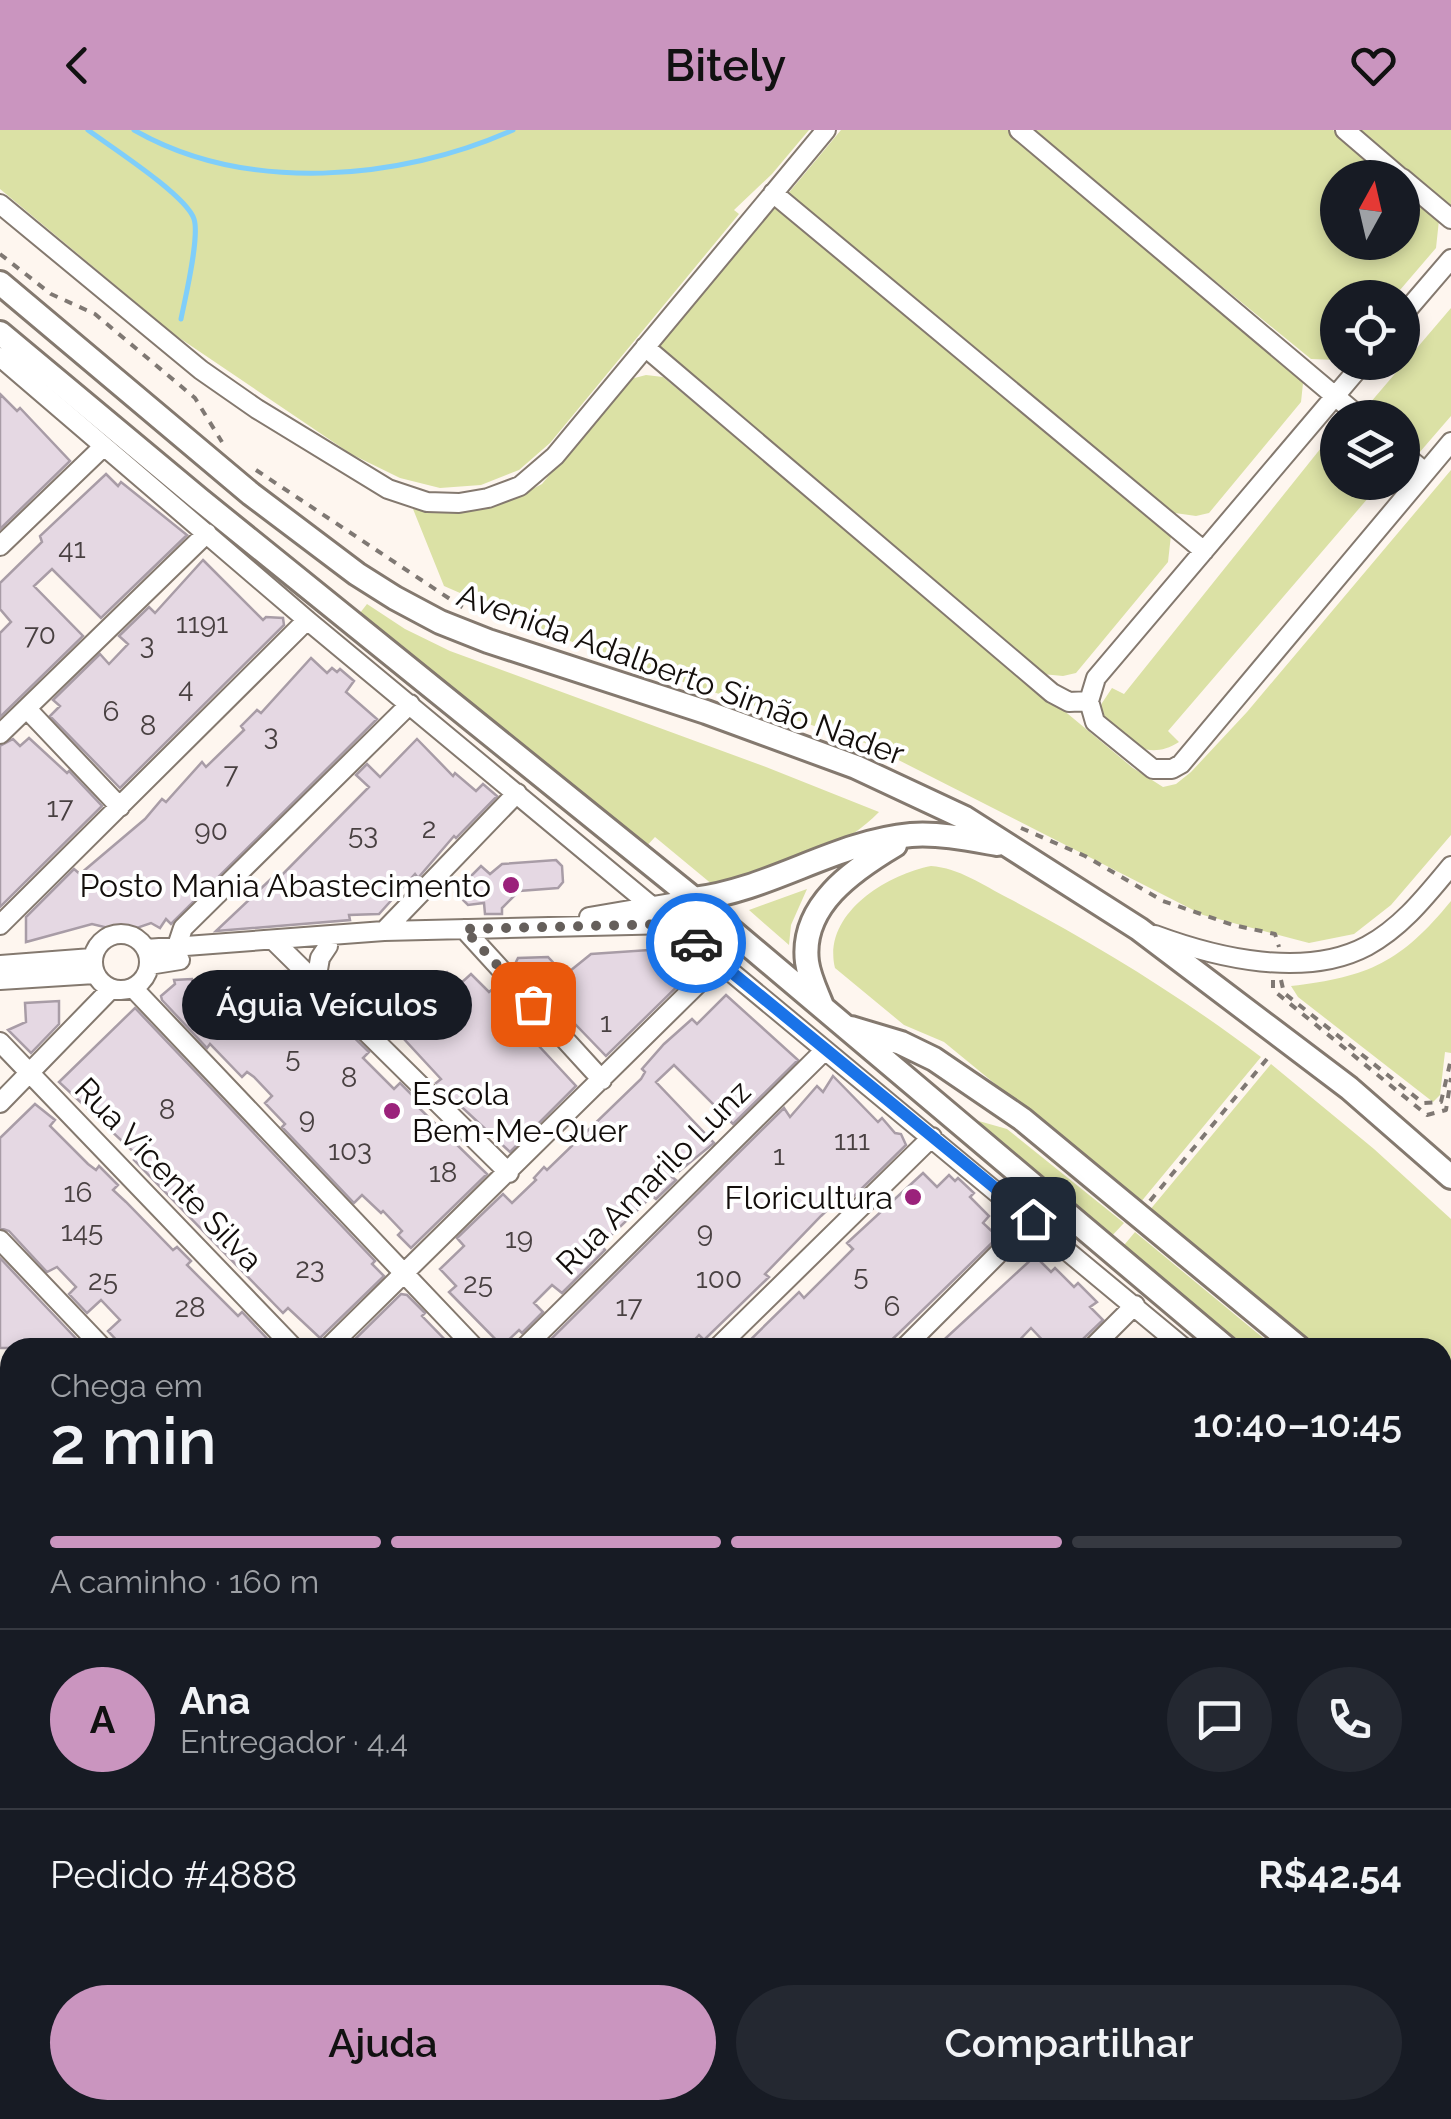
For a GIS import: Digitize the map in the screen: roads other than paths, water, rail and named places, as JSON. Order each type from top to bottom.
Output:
[{"type":"main road","name":"Avenida Adalberto Simão Nader","points":[[0,282],[251,494],[395,598],[488,641],[856,767],[965,818],[1139,929],[1349,1088],[1451,1177]]},
{"type":"main road","points":[[0,333],[189,491],[703,906],[1214,1338]]},
{"type":"main road","points":[[703,906],[867,844],[911,836],[952,836],[1015,848]]},
{"type":"main road","points":[[824,1010],[807,962],[814,918],[833,889],[866,862],[911,836]]},
{"type":"main road","points":[[843,1026],[901,1042],[969,1081],[1140,1214],[1287,1338]]},
{"type":"street","points":[[0,204],[154,334],[229,390],[388,489],[427,502],[458,503],[488,498],[520,486],[555,456],[826,130]]},
{"type":"street","points":[[1019,130],[1340,400]]},
{"type":"street","points":[[1344,130],[1380,160]]},
{"type":"street","points":[[774,193],[1204,550]]},
{"type":"street","points":[[1420,193],[1451,219]]},
{"type":"street","points":[[1420,295],[1451,259]]},
{"type":"street","points":[[645,347],[1052,694],[1068,702],[1089,701]]},
{"type":"street","points":[[1,358],[650,907],[721,961],[1172,1338]]},
{"type":"street","points":[[1349,380],[1096,678],[1089,701],[1096,722],[1144,764],[1163,770],[1181,764],[1451,442]]},
{"type":"street","points":[[0,546],[104,446]]},
{"type":"street","points":[[1420,467],[1426,472]]},
{"type":"street","points":[[0,734],[207,532]]},
{"type":"street","points":[[0,925],[307,620]]},
{"type":"street","points":[[173,955],[183,928],[410,704]]},
{"type":"street","points":[[27,708],[120,807]]},
{"type":"street","points":[[384,931],[518,793]]},
{"type":"street","points":[[1139,929],[1182,945],[1272,961],[1309,962],[1365,948],[1406,918],[1451,866]]},
{"type":"street","points":[[524,928],[650,907],[703,906]]},
{"type":"street","points":[[148,957],[384,931],[672,924],[703,906]]},
{"type":"street","points":[[279,945],[384,942],[464,929]]},
{"type":"street","points":[[464,929],[602,1080]]},
{"type":"street","points":[[0,1103],[111,989],[133,988],[146,974],[148,957],[131,936],[111,935],[102,940],[93,966]]},
{"type":"street","points":[[279,945],[509,1173]]},
{"type":"street","points":[[316,980],[320,958],[328,946]]},
{"type":"street","points":[[339,1338],[721,961]]},
{"type":"street","points":[[0,965],[93,966]]},
{"type":"street","points":[[0,980],[93,966]]},
{"type":"street","points":[[93,966],[111,989]]},
{"type":"street","points":[[133,988],[466,1338]]},
{"type":"street","name":"Rua Vicente Silva","points":[[0,1042],[284,1338]]},
{"type":"street","name":"Rua Amarilo Lunz","points":[[534,1338],[825,1050]]},
{"type":"street","points":[[728,1338],[932,1136]]},
{"type":"street","points":[[914,1338],[1033,1219]]},
{"type":"street","points":[[0,1240],[93,1338]]},
{"type":"street","points":[[1102,1338],[1135,1306]]},
{"type":"waterway","points":[[88,130],[163,185],[194,219],[194,253],[181,319]]},
{"type":"waterway","points":[[134,130],[178,150],[224,164],[273,172],[323,173],[421,161],[513,130]]},
{"type":"place","name":"Posto Mania Abastecimento","points":[[511,885]]},
{"type":"place","name":"Águia Veículos","points":[[533,1004]]},
{"type":"place","name":"Escola Bem-Me-Quer","points":[[392,1111]]},
{"type":"place","name":"Floricultura","points":[[913,1197]]}]
